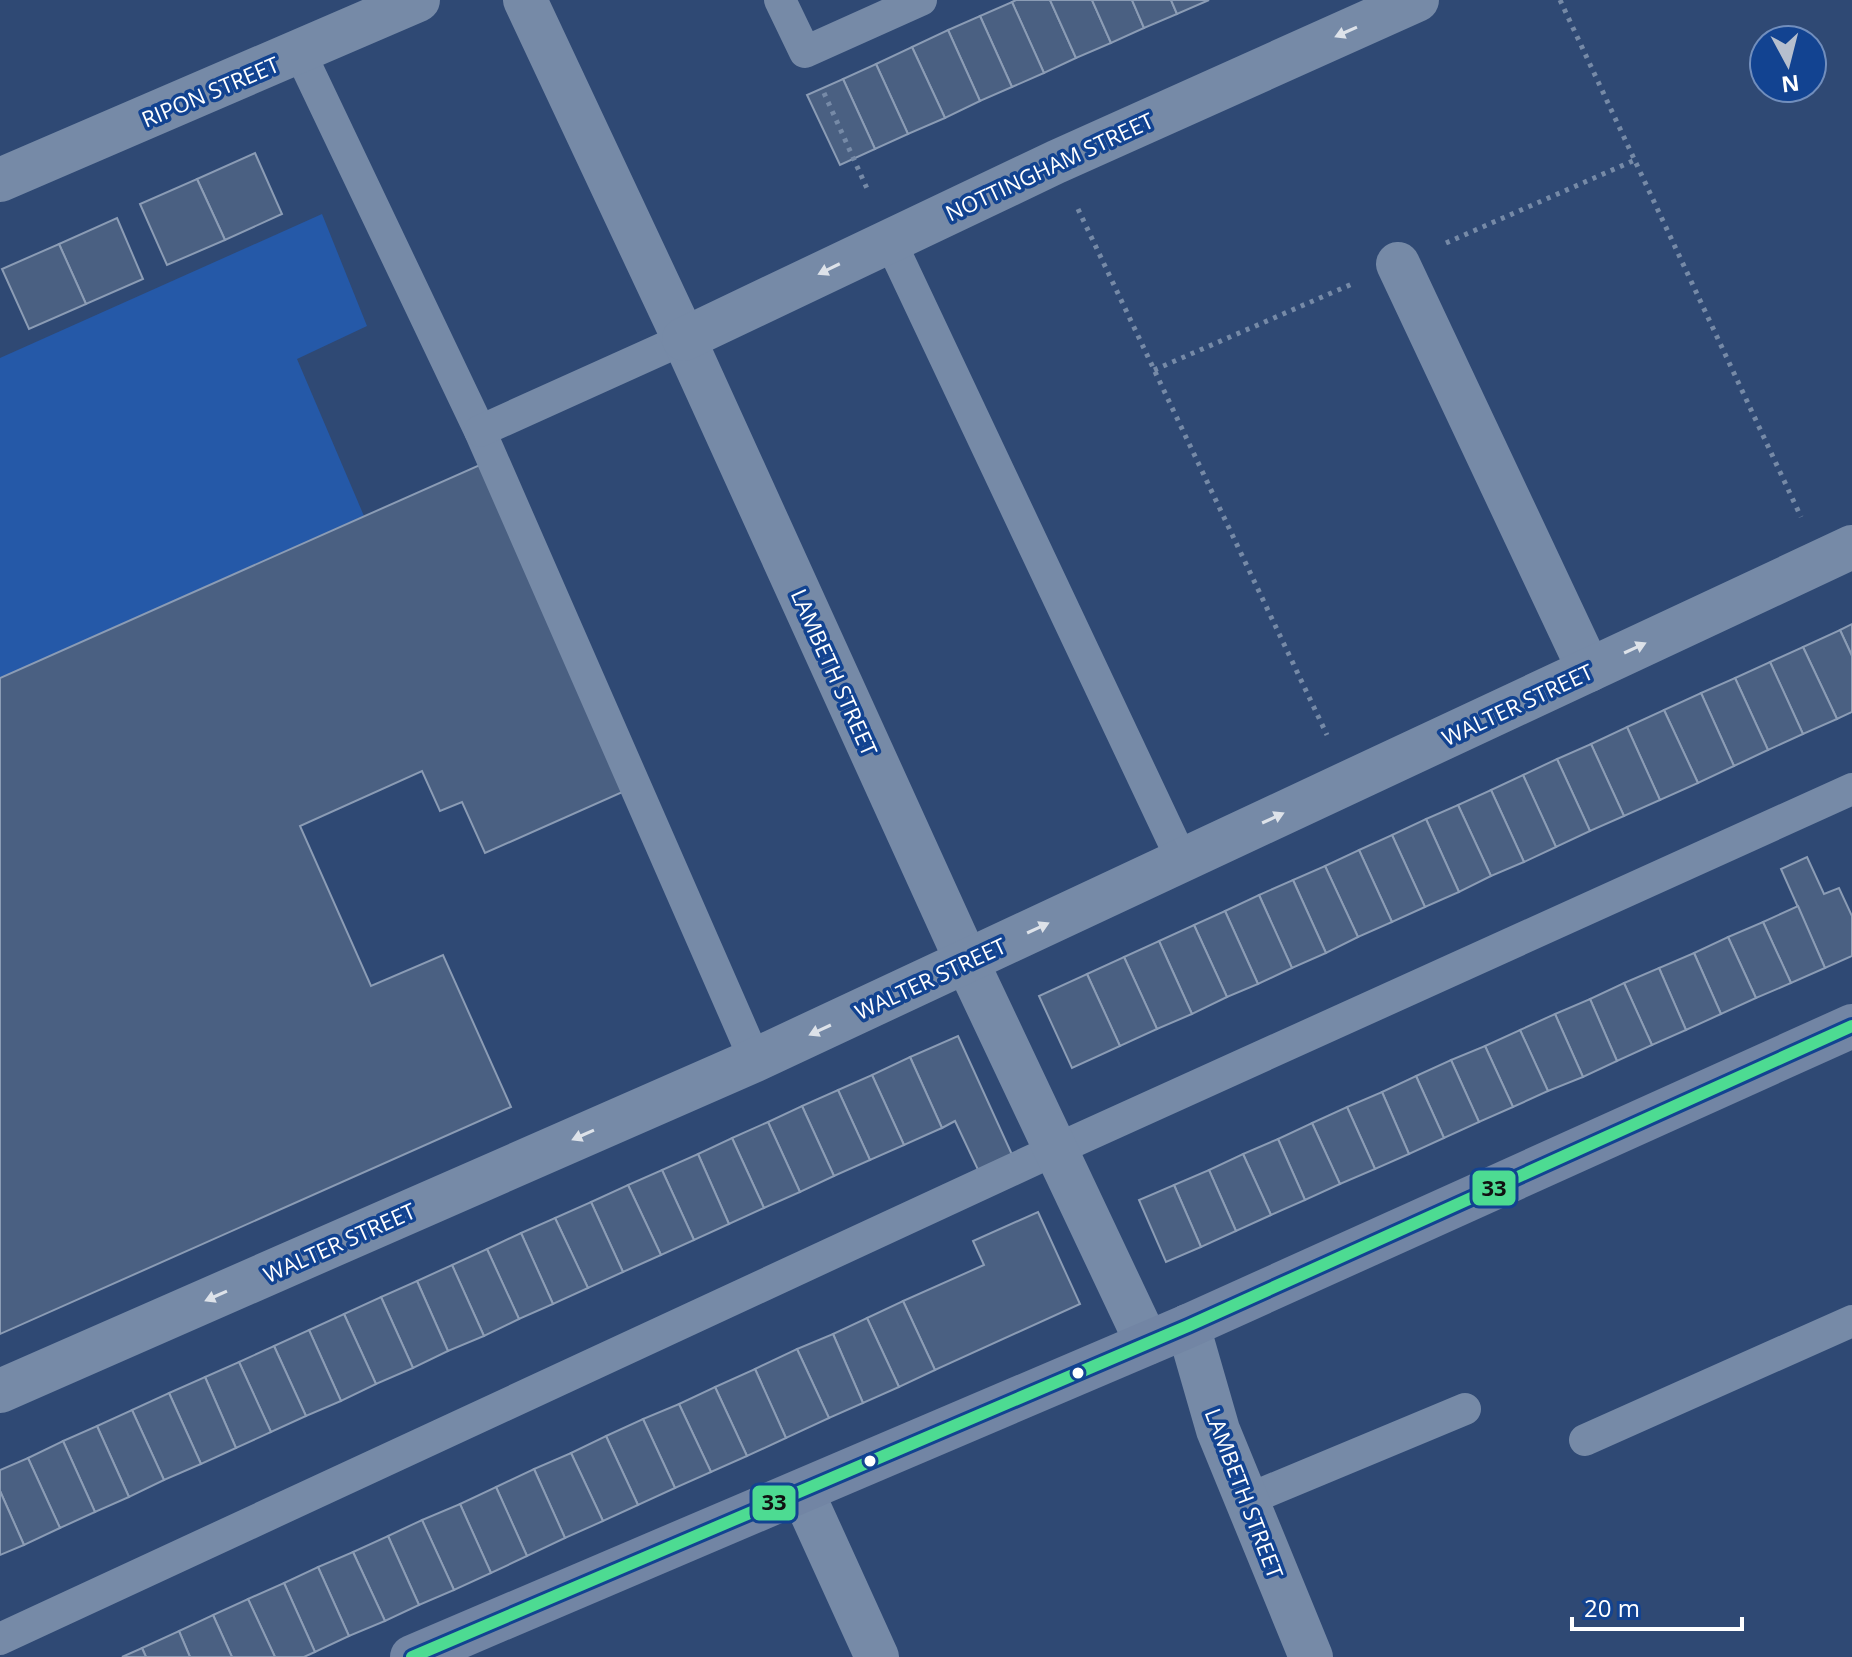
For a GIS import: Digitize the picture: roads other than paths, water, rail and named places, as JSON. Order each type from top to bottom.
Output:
[{"type":"street","name":"RIPON STREET","points":[[0,180],[418,0]]},
{"type":"street","name":"LAMBETH STREET","points":[[525,0],[684,339],[967,962],[1147,1343]]},
{"type":"street","name":"NOTTINGHAM STREET","points":[[684,339],[889,239],[1417,0]]},
{"type":"street","points":[[1398,264],[1589,670]]},
{"type":"street","name":"WALTER STREET","points":[[0,1391],[755,1060],[1837,554]]},
{"type":"street","points":[[440,1651],[1188,1326],[1852,1026]]},
{"type":"street","name":"LAMBETH STREET","points":[[1188,1326],[1218,1430],[1249,1499],[1311,1657]]},
{"type":"street","points":[[802,1492],[877,1657]]},
{"type":"lane","points":[[780,0],[805,52],[921,0]]},
{"type":"lane","points":[[300,53],[480,431],[755,1060]]},
{"type":"lane","points":[[889,239],[1182,860]]},
{"type":"lane","points":[[480,431],[684,339]]},
{"type":"lane","points":[[0,1639],[1057,1149],[1852,789]]},
{"type":"lane","points":[[1585,1440],[1852,1321]]},
{"type":"lane","points":[[1249,1499],[1465,1409]]}]
